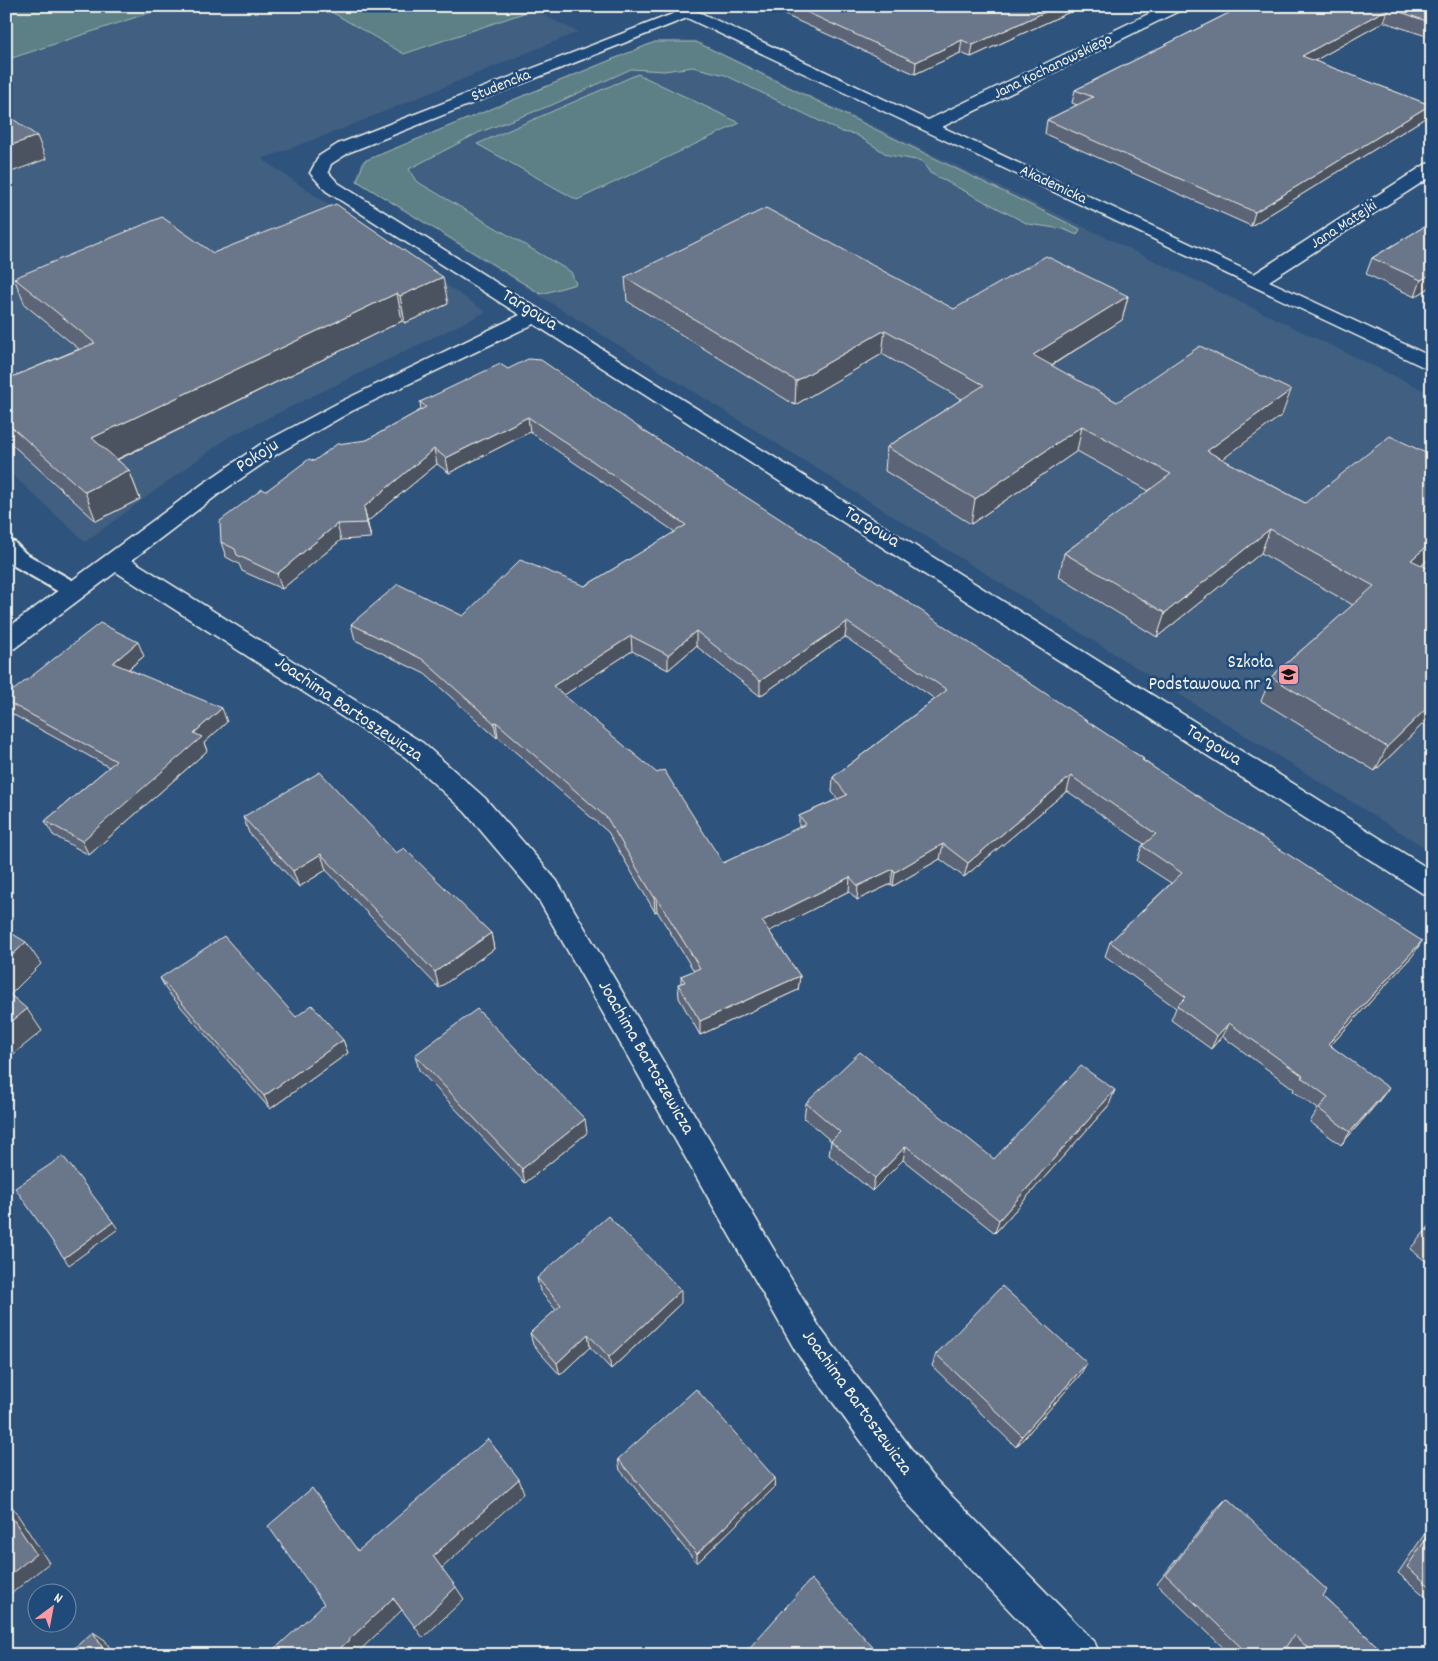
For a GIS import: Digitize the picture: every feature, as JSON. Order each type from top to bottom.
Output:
[{"type":"street","name":"Jana Kochanowskiego","points":[[928,127],[1178,6]]},
{"type":"street","name":"Akademicka","points":[[680,10],[1432,364]]},
{"type":"street","name":"Studencka","points":[[320,166],[324,160],[344,148],[680,10]]},
{"type":"street","name":"Targowa","points":[[320,166],[319,173],[332,187],[537,315],[1432,885]]},
{"type":"street","name":"Jana Matejki","points":[[1256,281],[1432,168]]},
{"type":"street","name":"Pokoju","points":[[6,642],[115,560],[269,449],[345,407],[537,315]]},
{"type":"street","name":"Joachima Bartoszewicza","points":[[115,560],[414,750],[475,804],[547,889],[808,1340],[918,1488],[1080,1655]]},
{"type":"lane","points":[[6,547],[17,558],[74,591]]},
{"type":"shaded area","points":[[170,6],[321,6],[404,54],[534,10],[578,32],[342,129],[262,159],[486,312],[229,437],[85,542],[6,469],[6,60]]},
{"type":"shaded area","points":[[695,40],[1432,394],[1432,852],[355,181],[362,161],[654,41]]},
{"type":"green space","points":[[6,6],[170,6],[6,60]]},
{"type":"green space","points":[[321,6],[544,6],[404,54]]},
{"type":"green space","points":[[655,42],[696,42],[1080,229],[1077,235],[1063,229],[1028,224],[930,173],[922,161],[888,155],[855,134],[842,132],[725,75],[693,67],[664,71],[631,69],[552,105],[480,132],[409,169],[416,181],[571,272],[576,284],[541,294],[357,181],[364,161]]},
{"type":"green space","points":[[638,74],[740,123],[577,200],[477,144]]},
{"type":"building","points":[[793,6],[1058,6],[973,45],[962,40],[916,62]]},
{"type":"building","points":[[1243,6],[1432,6],[1432,23],[1389,8],[1302,56],[1430,105],[1255,212],[1047,120],[1093,97],[1075,90]]},
{"type":"building","points":[[6,114],[37,136],[6,147]]},
{"type":"building","points":[[336,204],[443,277],[400,296],[397,293],[92,438],[129,470],[85,492],[6,422],[6,372],[12,377],[95,343],[14,278],[162,217],[213,253]]},
{"type":"building","points":[[766,208],[954,309],[1046,256],[1128,296],[1033,355],[1117,402],[1200,346],[1291,390],[1207,451],[1305,503],[1390,436],[1432,456],[1432,542],[1411,560],[1432,570],[1432,703],[1387,747],[1271,677],[1374,586],[1270,529],[1165,613],[1064,553],[1171,474],[1082,426],[975,499],[887,447],[984,385],[885,330],[796,381],[625,277]]},
{"type":"building","points":[[1432,222],[1432,274],[1421,280],[1372,258]]},
{"type":"building","points":[[528,359],[541,360],[641,429],[890,590],[1144,759],[1142,760],[1422,941],[1328,1044],[1389,1088],[1350,1132],[1319,1109],[1328,1097],[1301,1077],[1303,1076],[1229,1023],[1217,1036],[1177,1006],[1186,997],[1110,942],[1182,873],[1142,846],[1156,834],[1071,776],[968,863],[943,844],[895,872],[893,869],[858,886],[850,877],[762,921],[800,976],[700,1021],[678,984],[685,982],[681,976],[700,968],[656,897],[654,897],[607,818],[496,722],[494,723],[422,659],[351,624],[398,584],[463,616],[520,560],[585,586],[686,525],[528,417],[446,458],[434,449],[364,507],[367,523],[337,524],[277,574],[237,555],[235,549],[221,542],[220,521],[262,489],[266,491],[309,459],[314,461],[337,444],[367,440],[426,407],[420,402],[500,364],[508,369]],"holes":[[[847,622],[947,690],[833,777],[847,795],[799,816],[806,824],[723,863],[664,770],[657,773],[553,686],[631,636],[668,655],[696,631],[760,681]]]},
{"type":"building","points":[[100,623],[138,642],[113,663],[222,708],[194,733],[202,737],[82,841],[45,821],[116,761],[6,701],[6,696]]},
{"type":"building","points":[[320,772],[396,853],[404,848],[491,933],[435,972],[321,854],[293,871],[243,817]]},
{"type":"building","points":[[6,930],[26,942],[6,961]]},
{"type":"building","points":[[224,936],[296,1017],[312,1005],[343,1040],[264,1096],[160,978]]},
{"type":"building","points":[[6,991],[27,1009],[6,1026]]},
{"type":"building","points":[[477,1009],[585,1119],[522,1169],[415,1055]]},
{"type":"building","points":[[860,1052],[994,1159],[1081,1066],[1115,1090],[999,1220],[906,1146],[875,1178],[831,1141],[840,1132],[806,1103]]},
{"type":"building","points":[[63,1156],[113,1222],[64,1258],[15,1188]]},
{"type":"building","points":[[608,1216],[681,1290],[609,1357],[588,1334],[557,1363],[530,1333],[561,1305],[537,1278]]},
{"type":"building","points":[[1432,1224],[1432,1234],[1427,1230]]},
{"type":"building","points":[[1002,1286],[1087,1363],[1022,1436],[936,1354]]},
{"type":"building","points":[[696,1389],[775,1478],[697,1554],[618,1459]]},
{"type":"building","points":[[488,1439],[519,1479],[433,1556],[456,1587],[415,1627],[393,1598],[333,1655],[268,1655],[324,1604],[268,1526],[312,1488],[358,1551]]},
{"type":"building","points":[[1227,1498],[1327,1590],[1323,1596],[1387,1655],[1315,1655],[1294,1635],[1280,1655],[1249,1655],[1166,1575]]},
{"type":"building","points":[[6,1508],[36,1554],[6,1578]]},
{"type":"building","points":[[1432,1530],[1432,1588],[1407,1567]]},
{"type":"building","points":[[811,1579],[880,1655],[743,1655]]},
{"type":"building","points":[[93,1632],[107,1655],[66,1655]]},
{"type":"place","name":"Szkoła Podstawowa nr 2","points":[[1289,674]]}]
